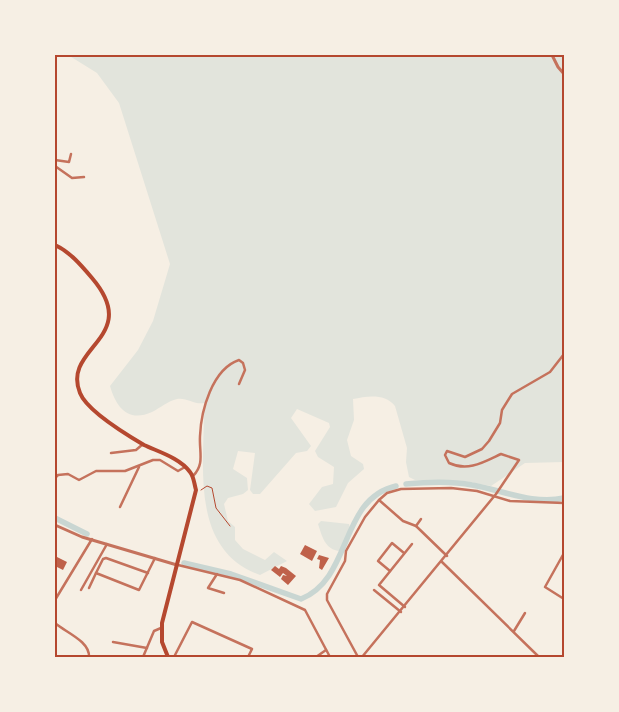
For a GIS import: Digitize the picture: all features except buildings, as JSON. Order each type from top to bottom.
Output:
[{"type":"main road","points":[[55,245],[66,251],[87,272],[101,289],[110,308],[110,318],[106,329],[80,367],[77,380],[83,400],[94,411],[143,444],[171,457],[186,467],[193,476],[196,490],[161,628],[162,642],[168,657]]},
{"type":"street","points":[[552,55],[564,74]]},
{"type":"street","points":[[55,160],[69,162],[70,154]]},
{"type":"street","points":[[55,166],[72,178],[84,176]]},
{"type":"street","points":[[362,657],[496,496],[519,460],[501,454],[477,465],[466,467],[450,463],[445,455],[447,451],[465,457],[482,449],[495,432],[502,410],[512,394],[550,372],[564,354]]},
{"type":"street","points":[[193,476],[201,464],[200,436],[208,397],[219,376],[227,367],[239,360],[243,363],[245,370],[239,384]]},
{"type":"street","points":[[111,453],[136,450],[143,444]]},
{"type":"street","points":[[55,478],[58,474],[68,474],[79,480],[96,471],[116,472],[160,460],[178,471],[186,467]]},
{"type":"street","points":[[120,507],[140,465]]},
{"type":"street","points":[[358,657],[327,600],[327,594],[345,561],[346,551],[365,517],[387,493],[401,489],[431,487],[471,489],[525,502],[564,503]]},
{"type":"street","points":[[379,500],[403,521],[416,526],[447,556]]},
{"type":"street","points":[[564,518],[564,530]]},
{"type":"street","points":[[416,526],[421,519]]},
{"type":"street","points":[[55,525],[82,538],[92,539],[178,565],[240,580],[305,610],[330,657]]},
{"type":"street","points":[[55,600],[92,539]]},
{"type":"street","points":[[390,571],[378,561],[392,543],[404,554]]},
{"type":"street","points":[[81,590],[107,544]]},
{"type":"street","points":[[405,607],[379,584],[412,544]]},
{"type":"street","points":[[564,553],[545,587],[564,600]]},
{"type":"street","points":[[89,588],[103,559],[106,558],[148,573]]},
{"type":"street","points":[[96,573],[139,590],[155,558]]},
{"type":"street","points":[[442,562],[539,657]]},
{"type":"street","points":[[217,574],[208,588],[224,593]]},
{"type":"street","points":[[374,590],[401,612]]},
{"type":"street","points":[[514,631],[525,612]]},
{"type":"street","points":[[174,657],[192,622],[252,648],[248,657]]},
{"type":"street","points":[[55,623],[85,645],[89,652],[89,657]]},
{"type":"street","points":[[143,657],[154,631],[161,628]]},
{"type":"street","points":[[113,642],[146,648]]},
{"type":"street","points":[[316,657],[326,650]]},
{"type":"path","points":[[196,490],[204,490],[210,486],[212,488],[216,508],[230,526]]},
{"type":"shaded area","points":[[68,55],[564,55],[564,462],[525,463],[491,486],[464,481],[415,480],[409,477],[406,462],[407,448],[395,406],[381,397],[358,398],[353,399],[354,420],[347,440],[351,456],[363,464],[364,469],[348,483],[336,507],[315,511],[309,504],[322,487],[333,484],[334,467],[318,457],[315,451],[330,427],[329,423],[297,409],[291,418],[311,446],[307,451],[296,453],[260,494],[253,494],[250,490],[255,453],[238,451],[233,469],[247,478],[248,490],[243,494],[228,498],[224,504],[228,521],[235,527],[235,540],[243,549],[265,560],[274,552],[287,561],[260,575],[237,563],[221,546],[211,525],[205,502],[203,477],[204,403],[177,399],[152,412],[136,416],[124,411],[116,400],[110,386],[138,350],[153,321],[170,264],[119,103],[97,73]]},
{"type":"shaded area","points":[[321,521],[349,524],[350,528],[340,551],[331,548],[325,542],[318,524]]},
{"type":"waterway","points":[[406,484],[456,483],[541,500],[564,498]]},
{"type":"waterway","points":[[184,563],[231,574],[301,599],[318,589],[330,574],[364,506],[378,494],[396,486]]},
{"type":"waterway","points":[[55,518],[87,534]]}]
